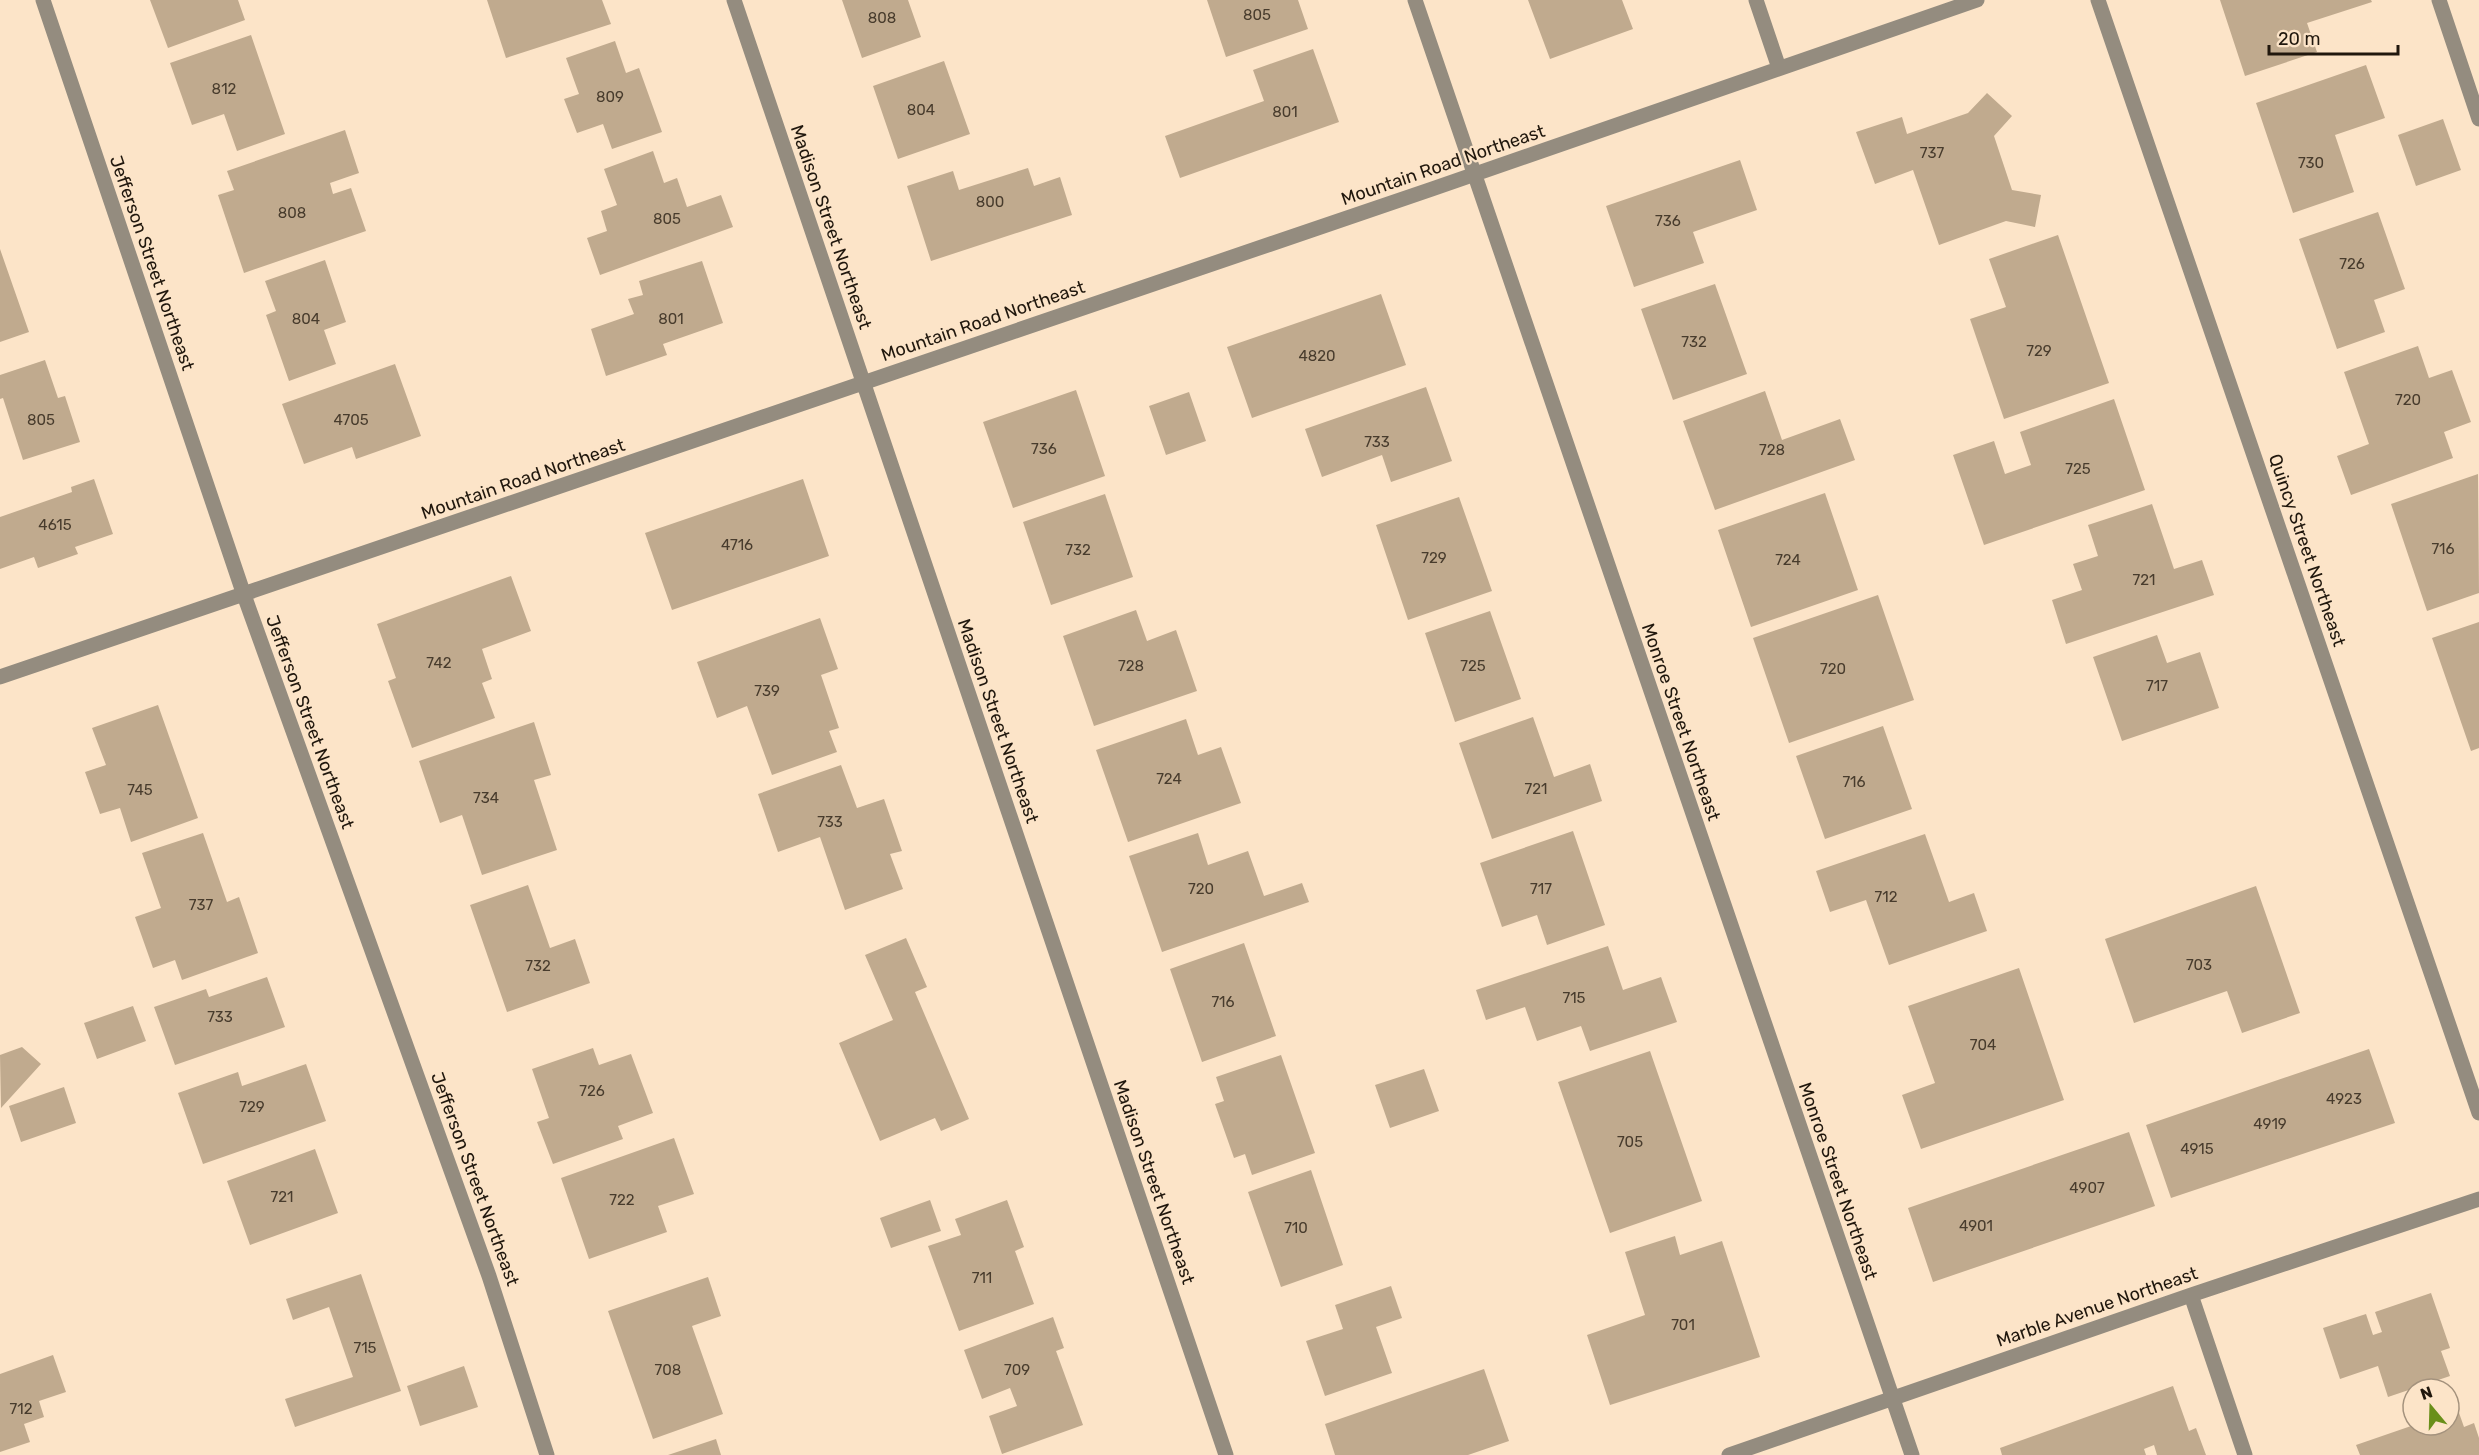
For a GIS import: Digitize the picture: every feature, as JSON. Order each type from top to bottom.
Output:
[{"type":"street","name":"Jefferson Street Northeast","points":[[43,0],[244,595],[489,1276],[548,1455]]},
{"type":"street","name":"Madison Street Northeast","points":[[734,0],[1226,1455]]},
{"type":"street","name":"Monroe Street Northeast","points":[[1415,0],[1912,1455]]},
{"type":"street","points":[[1756,0],[1779,68]]},
{"type":"street","name":"Mountain Road Northeast","points":[[0,677],[1473,175],[1977,0]]},
{"type":"street","name":"Quincy Street Northeast","points":[[2098,0],[2479,1113]]},
{"type":"street","points":[[2439,0],[2479,118]]},
{"type":"street","name":"Marble Avenue Northeast","points":[[1729,1455],[2191,1295],[2479,1199]]},
{"type":"street","points":[[2191,1295],[2245,1455]]},
{"type":"building","points":[[150,0],[238,0],[245,20],[168,48]]},
{"type":"building","points":[[487,0],[602,0],[611,24],[506,58]]},
{"type":"building","points":[[842,0],[908,0],[921,37],[862,58]]},
{"type":"building","points":[[1207,0],[1298,0],[1308,29],[1226,57]]},
{"type":"building","points":[[1528,0],[1622,0],[1633,29],[1550,59]]},
{"type":"building","points":[[2220,0],[2371,0],[2372,2],[2307,23],[2317,52],[2245,76]]},
{"type":"building","points":[[251,35],[285,134],[237,151],[224,114],[192,125],[170,63]]},
{"type":"building","points":[[615,41],[626,73],[639,68],[662,132],[612,149],[603,124],[577,133],[564,99],[579,94],[566,58]]},
{"type":"building","points":[[1313,49],[1339,122],[1180,178],[1165,136],[1264,101],[1253,70]]},
{"type":"building","points":[[944,61],[970,134],[898,159],[873,86]]},
{"type":"building","points":[[2366,65],[2385,118],[2335,135],[2354,192],[2293,213],[2256,103]]},
{"type":"building","points":[[1987,93],[2012,116],[1994,136],[2012,190],[2041,195],[2035,227],[2006,221],[1939,245],[1913,170],[1875,184],[1856,132],[1902,117],[1907,134],[1968,113]]},
{"type":"building","points":[[2443,119],[2461,170],[2416,186],[2398,135]]},
{"type":"building","points":[[345,130],[359,173],[330,183],[333,194],[351,188],[366,231],[244,273],[218,195],[234,190],[227,171]]},
{"type":"building","points":[[653,151],[664,183],[677,178],[687,207],[721,195],[733,227],[600,275],[587,238],[607,231],[601,211],[617,205],[604,169]]},
{"type":"building","points":[[1740,160],[1757,210],[1693,232],[1704,263],[1634,287],[1606,206]]},
{"type":"building","points":[[1028,168],[1034,186],[1060,177],[1072,215],[931,261],[907,186],[953,171],[959,190]]},
{"type":"building","points":[[2378,212],[2405,289],[2374,300],[2385,332],[2337,349],[2299,239]]},
{"type":"building","points":[[2058,235],[2109,383],[2004,419],[1970,319],[2006,307],[1989,259]]},
{"type":"building","points":[[0,249],[29,332],[0,342]]},
{"type":"building","points":[[325,260],[346,322],[324,330],[336,364],[289,381],[266,315],[276,311],[265,281]]},
{"type":"building","points":[[702,261],[723,323],[663,344],[667,355],[606,376],[591,329],[634,314],[628,299],[643,295],[639,281]]},
{"type":"building","points":[[1715,284],[1747,374],[1673,400],[1641,309]]},
{"type":"building","points":[[1381,294],[1406,365],[1252,418],[1227,347]]},
{"type":"building","points":[[2418,346],[2429,378],[2452,370],[2471,422],[2444,432],[2453,458],[2351,495],[2337,456],[2369,444],[2344,372]]},
{"type":"building","points":[[45,360],[58,398],[65,396],[80,442],[23,460],[3,398],[0,399],[0,375]]},
{"type":"building","points":[[395,364],[421,436],[356,459],[352,447],[304,464],[282,404]]},
{"type":"building","points":[[1426,387],[1452,461],[1391,482],[1382,455],[1322,477],[1305,429]]},
{"type":"building","points":[[1076,390],[1105,476],[1013,508],[983,422]]},
{"type":"building","points":[[1765,391],[1782,440],[1840,419],[1855,460],[1715,510],[1683,421]]},
{"type":"building","points":[[1189,392],[1206,441],[1166,455],[1149,406]]},
{"type":"building","points":[[2114,399],[2145,490],[1984,545],[1953,455],[1994,441],[2005,474],[2031,465],[2020,432]]},
{"type":"building","points":[[2478,474],[2479,593],[2427,611],[2391,504]]},
{"type":"building","points":[[94,479],[113,534],[75,547],[78,554],[38,568],[34,557],[0,569],[0,517],[72,492],[71,487]]},
{"type":"building","points":[[803,479],[829,556],[672,610],[645,533]]},
{"type":"building","points":[[1825,493],[1858,590],[1751,627],[1718,530]]},
{"type":"building","points":[[1105,494],[1133,577],[1051,605],[1023,522]]},
{"type":"building","points":[[1459,497],[1492,591],[1408,620],[1376,525]]},
{"type":"building","points":[[2152,504],[2174,569],[2202,560],[2214,595],[2066,644],[2052,600],[2082,590],[2073,564],[2098,556],[2088,525]]},
{"type":"building","points":[[511,576],[531,631],[482,649],[492,679],[482,683],[495,718],[412,748],[388,681],[396,678],[377,624]]},
{"type":"building","points":[[1878,595],[1914,700],[1789,743],[1753,638]]},
{"type":"building","points":[[1136,610],[1147,641],[1176,630],[1197,691],[1094,726],[1063,636]]},
{"type":"building","points":[[1490,611],[1521,699],[1455,722],[1425,633]]},
{"type":"building","points":[[820,618],[838,669],[821,675],[839,728],[829,731],[837,752],[772,775],[747,706],[717,718],[697,662]]},
{"type":"building","points":[[2479,622],[2479,748],[2471,751],[2432,638]]},
{"type":"building","points":[[2157,635],[2167,663],[2200,652],[2219,708],[2122,741],[2093,657]]},
{"type":"building","points":[[158,705],[198,818],[131,842],[120,808],[100,814],[85,772],[106,765],[92,728]]},
{"type":"building","points":[[1533,717],[1554,777],[1590,764],[1602,801],[1492,839],[1459,743]]},
{"type":"building","points":[[1186,719],[1198,755],[1221,747],[1241,803],[1128,842],[1096,750]]},
{"type":"building","points":[[534,722],[551,775],[534,780],[557,850],[482,875],[462,815],[440,823],[419,761]]},
{"type":"building","points":[[1883,726],[1912,809],[1825,839],[1796,756]]},
{"type":"building","points":[[841,765],[857,808],[884,799],[902,851],[890,854],[903,889],[845,910],[820,837],[778,852],[758,794]]},
{"type":"building","points":[[1573,831],[1605,925],[1547,945],[1537,915],[1502,927],[1480,863]]},
{"type":"building","points":[[203,833],[227,902],[239,897],[258,953],[182,980],[175,960],[153,968],[135,917],[161,908],[142,853]]},
{"type":"building","points":[[1198,833],[1208,865],[1248,851],[1264,896],[1302,883],[1309,902],[1162,952],[1129,856]]},
{"type":"building","points":[[1925,834],[1949,902],[1974,893],[1987,931],[1889,965],[1866,900],[1830,912],[1816,871]]},
{"type":"building","points":[[528,885],[550,948],[575,939],[590,983],[507,1012],[470,905]]},
{"type":"building","points":[[2256,886],[2300,1013],[2242,1033],[2227,991],[2134,1023],[2105,939]]},
{"type":"building","points":[[906,938],[927,987],[915,992],[969,1119],[941,1131],[935,1118],[880,1141],[839,1043],[893,1020],[865,955]]},
{"type":"building","points":[[1244,943],[1276,1036],[1202,1062],[1170,969]]},
{"type":"building","points":[[1608,946],[1623,990],[1661,977],[1677,1022],[1590,1051],[1581,1026],[1537,1041],[1525,1007],[1486,1020],[1476,990]]},
{"type":"building","points":[[2019,968],[2064,1100],[1921,1149],[1902,1095],[1935,1083],[1908,1006]]},
{"type":"building","points":[[267,977],[285,1027],[175,1065],[154,1007],[206,989],[209,997]]},
{"type":"building","points":[[133,1006],[146,1041],[97,1059],[84,1023]]},
{"type":"building","points":[[22,1047],[41,1064],[1,1108],[0,1055]]},
{"type":"building","points":[[593,1048],[599,1065],[631,1054],[653,1113],[618,1126],[623,1139],[553,1164],[537,1122],[549,1118],[532,1069]]},
{"type":"building","points":[[2369,1049],[2395,1123],[2171,1198],[2146,1125]]},
{"type":"building","points":[[1650,1051],[1702,1201],[1610,1233],[1558,1082]]},
{"type":"building","points":[[1281,1055],[1315,1153],[1252,1175],[1245,1154],[1234,1158],[1215,1104],[1224,1101],[1216,1077]]},
{"type":"building","points":[[306,1064],[326,1121],[203,1164],[178,1093],[238,1072],[242,1086]]},
{"type":"building","points":[[1424,1069],[1439,1111],[1390,1128],[1375,1085]]},
{"type":"building","points":[[64,1087],[76,1123],[21,1142],[9,1106]]},
{"type":"building","points":[[2129,1132],[2155,1206],[1933,1282],[1908,1208]]},
{"type":"building","points":[[674,1138],[694,1194],[658,1206],[667,1232],[589,1259],[561,1178]]},
{"type":"building","points":[[315,1149],[338,1213],[250,1245],[227,1181]]},
{"type":"building","points":[[1311,1170],[1343,1265],[1281,1287],[1248,1192]]},
{"type":"building","points":[[930,1200],[941,1231],[891,1248],[880,1218]]},
{"type":"building","points":[[1007,1200],[1024,1247],[1015,1251],[1034,1304],[959,1331],[928,1246],[961,1235],[955,1219]]},
{"type":"building","points":[[1675,1236],[1680,1255],[1722,1241],[1760,1357],[1610,1405],[1587,1335],[1645,1315],[1625,1252]]},
{"type":"building","points":[[361,1274],[401,1391],[295,1427],[285,1399],[353,1377],[329,1307],[293,1320],[286,1299]]},
{"type":"building","points":[[708,1277],[721,1316],[692,1326],[723,1414],[653,1439],[608,1311]]},
{"type":"building","points":[[1391,1286],[1402,1318],[1376,1327],[1392,1373],[1325,1396],[1306,1341],[1343,1329],[1335,1305]]},
{"type":"building","points":[[2431,1293],[2450,1348],[2441,1351],[2450,1376],[2401,1377],[2401,1393],[2388,1397],[2378,1366],[2340,1379],[2323,1328],[2366,1314],[2373,1335],[2382,1332],[2375,1312]]},
{"type":"building","points":[[1053,1317],[1064,1348],[1056,1351],[1083,1425],[1002,1454],[989,1416],[1017,1406],[1010,1388],[982,1399],[964,1350]]},
{"type":"building","points":[[53,1355],[66,1392],[39,1401],[44,1417],[24,1424],[30,1442],[0,1452],[0,1374]]},
{"type":"building","points":[[464,1366],[478,1407],[420,1426],[407,1386]]},
{"type":"building","points":[[1484,1369],[1509,1441],[1468,1455],[1335,1455],[1325,1424]]},
{"type":"building","points":[[2173,1386],[2189,1431],[2196,1428],[2206,1455],[2157,1455],[2154,1445],[2144,1449],[2146,1455],[2002,1455],[2000,1448]]},
{"type":"building","points":[[2461,1418],[2464,1427],[2474,1423],[2479,1438],[2479,1455],[2360,1455],[2356,1445],[2401,1429],[2401,1437],[2461,1437]]},
{"type":"building","points":[[716,1439],[721,1455],[668,1455]]}]
